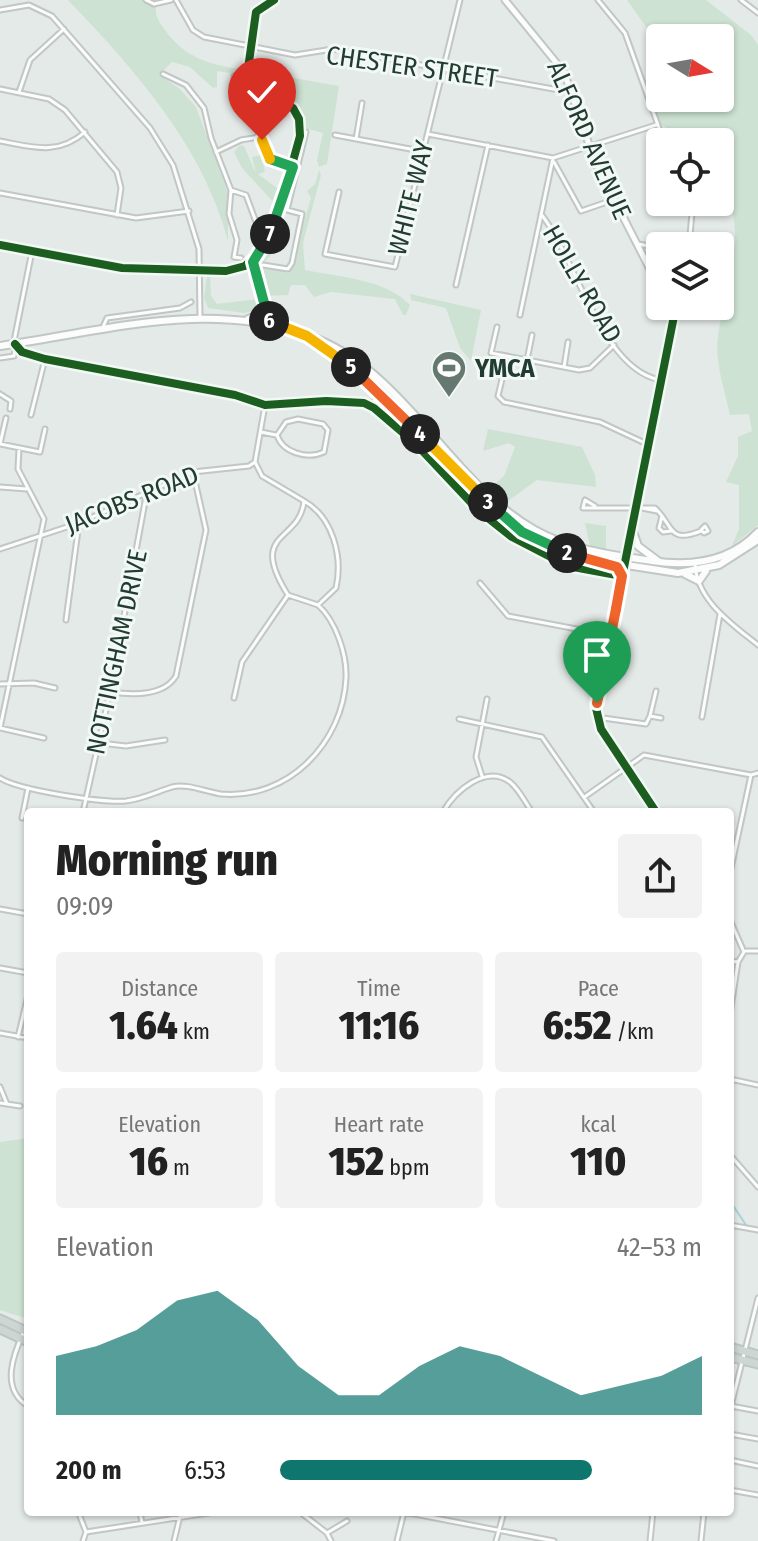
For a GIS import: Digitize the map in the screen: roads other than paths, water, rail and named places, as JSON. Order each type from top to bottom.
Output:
[{"type":"main road","points":[[0,346],[200,317],[247,318],[307,336],[329,345],[369,372],[506,519],[533,533],[609,562],[617,567],[622,576]]},
{"type":"main road","points":[[307,336],[346,363],[462,470]]},
{"type":"main road","points":[[632,529],[638,546],[661,563]]},
{"type":"main road","points":[[609,562],[695,563],[729,554],[758,532]]},
{"type":"main road","points":[[589,555],[695,572],[736,557],[758,540]]},
{"type":"main road","points":[[682,572],[699,581],[708,569]]},
{"type":"main road","points":[[0,1319],[24,1335]]},
{"type":"main road","points":[[0,1329],[24,1336]]},
{"type":"main road","points":[[734,1348],[758,1355]]},
{"type":"main road","points":[[734,1358],[758,1364]]},
{"type":"street","points":[[146,0],[154,4],[174,0]]},
{"type":"street","name":"CHESTER STREET","points":[[174,0],[198,34],[249,46],[295,55],[333,49],[572,93]]},
{"type":"street","points":[[0,245],[122,268],[226,271],[253,262],[263,249],[280,208],[300,136],[299,119],[290,105],[249,89],[246,76],[256,12],[274,0]]},
{"type":"street","points":[[453,0],[460,1]]},
{"type":"street","name":"ALFORD AVENUE","points":[[505,0],[557,61],[613,200],[646,260]]},
{"type":"street","points":[[598,0],[625,33],[657,128]]},
{"type":"street","points":[[741,0],[758,13]]},
{"type":"street","name":"WHITE WAY","points":[[339,192],[325,254],[395,267],[460,1]]},
{"type":"street","points":[[0,10],[17,5],[39,8],[64,29],[160,141],[177,174],[199,249],[200,317]]},
{"type":"street","points":[[19,93],[26,66],[64,29]]},
{"type":"street","points":[[163,74],[186,85],[201,102],[231,190],[229,214],[237,240],[234,257],[241,258]]},
{"type":"street","points":[[234,76],[270,159],[293,167]]},
{"type":"street","points":[[0,89],[57,104],[85,132],[119,175],[117,215]]},
{"type":"street","points":[[356,139],[362,103]]},
{"type":"street","points":[[427,134],[553,158],[656,125]]},
{"type":"street","points":[[0,141],[51,149],[71,143],[85,132]]},
{"type":"street","points":[[287,210],[306,132]]},
{"type":"street","points":[[335,135],[421,151]]},
{"type":"street","points":[[216,152],[244,139],[261,138]]},
{"type":"street","points":[[456,285],[488,145]]},
{"type":"street","points":[[553,158],[581,211],[613,200]]},
{"type":"street","points":[[520,315],[553,158]]},
{"type":"street","points":[[231,190],[246,195],[256,222],[264,219]]},
{"type":"street","points":[[0,193],[151,219],[189,211]]},
{"type":"street","points":[[263,265],[285,269],[291,265],[302,214],[280,208]]},
{"type":"street","name":"HOLLY ROAD","points":[[541,214],[614,345],[636,372],[660,380]]},
{"type":"street","points":[[638,244],[646,245]]},
{"type":"street","points":[[0,358],[14,356],[32,251]]},
{"type":"street","points":[[253,262],[263,291],[264,311],[270,323]]},
{"type":"street","points":[[103,330],[103,321],[107,318],[180,308],[191,302]]},
{"type":"street","points":[[247,318],[264,311]]},
{"type":"street","points":[[653,808],[596,717],[673,320]]},
{"type":"street","points":[[497,327],[491,353],[564,367],[590,368],[614,345]]},
{"type":"street","points":[[527,360],[532,335]]},
{"type":"street","points":[[564,367],[568,342]]},
{"type":"street","points":[[15,344],[22,352],[45,359],[235,395],[265,405],[326,401],[364,403],[387,399]]},
{"type":"street","points":[[31,415],[45,359]]},
{"type":"street","points":[[503,375],[498,396],[504,402],[596,421],[647,444]]},
{"type":"street","points":[[0,394],[11,401],[10,409]]},
{"type":"street","points":[[364,403],[396,424],[488,519],[544,556],[568,566],[622,576]]},
{"type":"street","points":[[265,405],[255,462],[262,476],[304,501],[327,524],[338,558],[336,588],[318,605]]},
{"type":"street","points":[[6,418],[0,444],[40,452],[45,429]]},
{"type":"street","points":[[261,432],[277,435],[285,449],[317,455],[327,448],[329,436],[323,424],[298,419],[286,422],[277,435]]},
{"type":"street","points":[[19,448],[17,463],[44,519],[0,728],[44,738]]},
{"type":"street","name":"JACOBS ROAD","points":[[0,549],[79,523],[193,472],[238,468],[255,462]]},
{"type":"street","points":[[451,481],[462,470]]},
{"type":"street","points":[[110,692],[155,691],[168,686],[176,676],[206,530],[193,472]]},
{"type":"street","points":[[0,487],[27,489]]},
{"type":"street","name":"NOTTINGHAM DRIVE","points":[[84,808],[100,743],[147,491]]},
{"type":"street","points":[[0,778],[28,788],[86,798],[128,801],[175,786],[244,794],[273,785],[304,767],[328,738],[345,688],[341,644],[318,605],[288,595],[276,577],[273,554],[281,534],[301,515],[304,501]]},
{"type":"street","points":[[595,506],[638,507],[657,511],[671,531]]},
{"type":"street","points":[[662,516],[659,528],[663,532],[671,531],[685,537],[701,531]]},
{"type":"street","points":[[66,620],[79,523]]},
{"type":"street","points":[[695,563],[699,581],[720,614],[758,645]]},
{"type":"street","points":[[480,583],[508,616],[603,634],[603,641],[609,642]]},
{"type":"street","points":[[234,698],[242,662],[288,595]]},
{"type":"street","points":[[702,717],[720,614]]},
{"type":"street","points":[[0,684],[34,683],[55,688]]},
{"type":"street","points":[[596,717],[646,724],[656,691]]},
{"type":"street","points":[[482,776],[476,757],[487,699]]},
{"type":"street","points":[[650,716],[661,718]]},
{"type":"street","points":[[459,719],[542,737],[592,808]]},
{"type":"street","points":[[100,743],[126,746],[165,740]]},
{"type":"street","points":[[586,796],[644,755],[751,775],[758,773]]},
{"type":"street","points":[[734,854],[751,775]]},
{"type":"street","points":[[446,808],[457,794],[482,776],[494,776],[509,781],[529,808]]},
{"type":"street","points":[[22,818],[28,788]]},
{"type":"street","points":[[0,909],[24,913]]},
{"type":"street","points":[[734,929],[744,952]]},
{"type":"street","points":[[744,952],[758,951]]},
{"type":"street","points":[[734,988],[738,962],[744,952]]},
{"type":"street","points":[[734,962],[738,962]]},
{"type":"street","points":[[0,968],[24,972]]},
{"type":"street","points":[[18,1037],[24,1012]]},
{"type":"street","points":[[0,1033],[24,1038]]},
{"type":"street","points":[[734,1080],[758,1085]]},
{"type":"street","points":[[0,1087],[7,1104]]},
{"type":"street","points":[[0,1103],[20,1106]]},
{"type":"street","points":[[734,1160],[758,1187]]},
{"type":"street","points":[[734,1226],[758,1230]]},
{"type":"street","points":[[734,1393],[758,1298]]},
{"type":"street","points":[[24,1339],[11,1378],[14,1392],[24,1402]]},
{"type":"street","points":[[734,1408],[758,1411]]},
{"type":"street","points":[[734,1435],[758,1439]]},
{"type":"street","points":[[734,1461],[758,1466]]},
{"type":"street","points":[[734,1491],[758,1495]]},
{"type":"street","points":[[80,1516],[86,1532],[83,1541]]},
{"type":"street","points":[[141,1516],[142,1523]]},
{"type":"street","points":[[86,1532],[172,1516]]},
{"type":"street","points":[[174,1541],[180,1516]]},
{"type":"street","points":[[305,1516],[327,1533],[331,1541]]},
{"type":"street","points":[[397,1541],[403,1516]]},
{"type":"street","points":[[424,1516],[554,1541]]},
{"type":"street","points":[[496,1541],[503,1516]]},
{"type":"street","points":[[650,1541],[653,1516]]},
{"type":"street","points":[[701,1541],[704,1516]]},
{"type":"street","points":[[327,1533],[347,1521]]},
{"type":"waterway","points":[[734,1207],[748,1228]]},
{"type":"place","name":"YMCA","points":[[449,399]]}]
